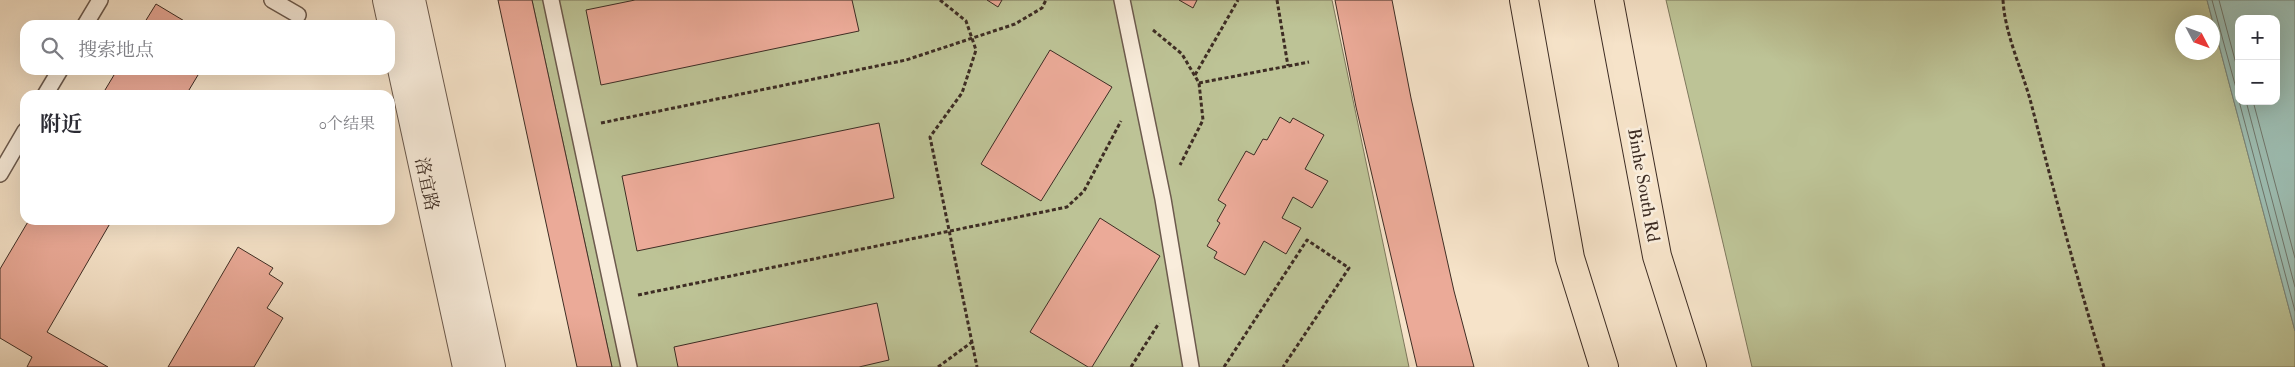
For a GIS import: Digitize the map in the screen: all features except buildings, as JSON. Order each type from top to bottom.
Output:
[{"type":"highway","points":[[1524,0],[1570,258],[1604,367]]},
{"type":"highway","name":"Binhe South Rd","points":[[1610,0],[1657,256],[1692,367]]},
{"type":"street","name":"洛宜路","points":[[387,0],[391,20]]},
{"type":"street","name":"洛宜路","points":[[411,0],[492,367]]},
{"type":"street","name":"洛宜路","points":[[395,37],[467,367]]},
{"type":"lane","points":[[88,20],[100,0]]},
{"type":"lane","points":[[272,0],[298,15]]},
{"type":"lane","points":[[551,0],[629,367]]},
{"type":"lane","points":[[1122,0],[1141,85],[1160,185],[1191,367]]},
{"type":"lane","points":[[48,90],[57,75]]},
{"type":"lane","points":[[0,174],[20,140]]},
{"type":"path","points":[[940,0],[966,21],[976,50],[962,93],[930,137],[977,367]]},
{"type":"path","points":[[578,128],[906,60],[1015,24],[1042,8],[1046,0]]},
{"type":"path","points":[[1195,75],[1238,0]]},
{"type":"path","points":[[1277,0],[1288,66]]},
{"type":"path","points":[[2003,0],[2007,22],[2024,78],[2080,288],[2104,367]]},
{"type":"path","points":[[1126,17],[1155,32],[1182,54],[1199,83],[1203,120],[1182,163],[1160,185]]},
{"type":"path","points":[[1199,83],[1309,62]]},
{"type":"path","points":[[615,300],[1067,207],[1084,191],[1141,85]]},
{"type":"path","points":[[1224,367],[1307,240],[1349,268],[1282,367]]},
{"type":"path","points":[[1131,367],[1178,292]]},
{"type":"path","points":[[938,367],[972,342]]},
{"type":"green space","points":[[532,0],[1332,0],[1409,367],[612,367]]},
{"type":"green space","points":[[1666,0],[2207,0],[2211,15],[2175,15],[2175,60],[2220,60],[2220,49],[2295,331],[2295,367],[1752,367]]},
{"type":"water","points":[[2207,0],[2295,0],[2295,331],[2220,49],[2220,15],[2211,15]]}]
